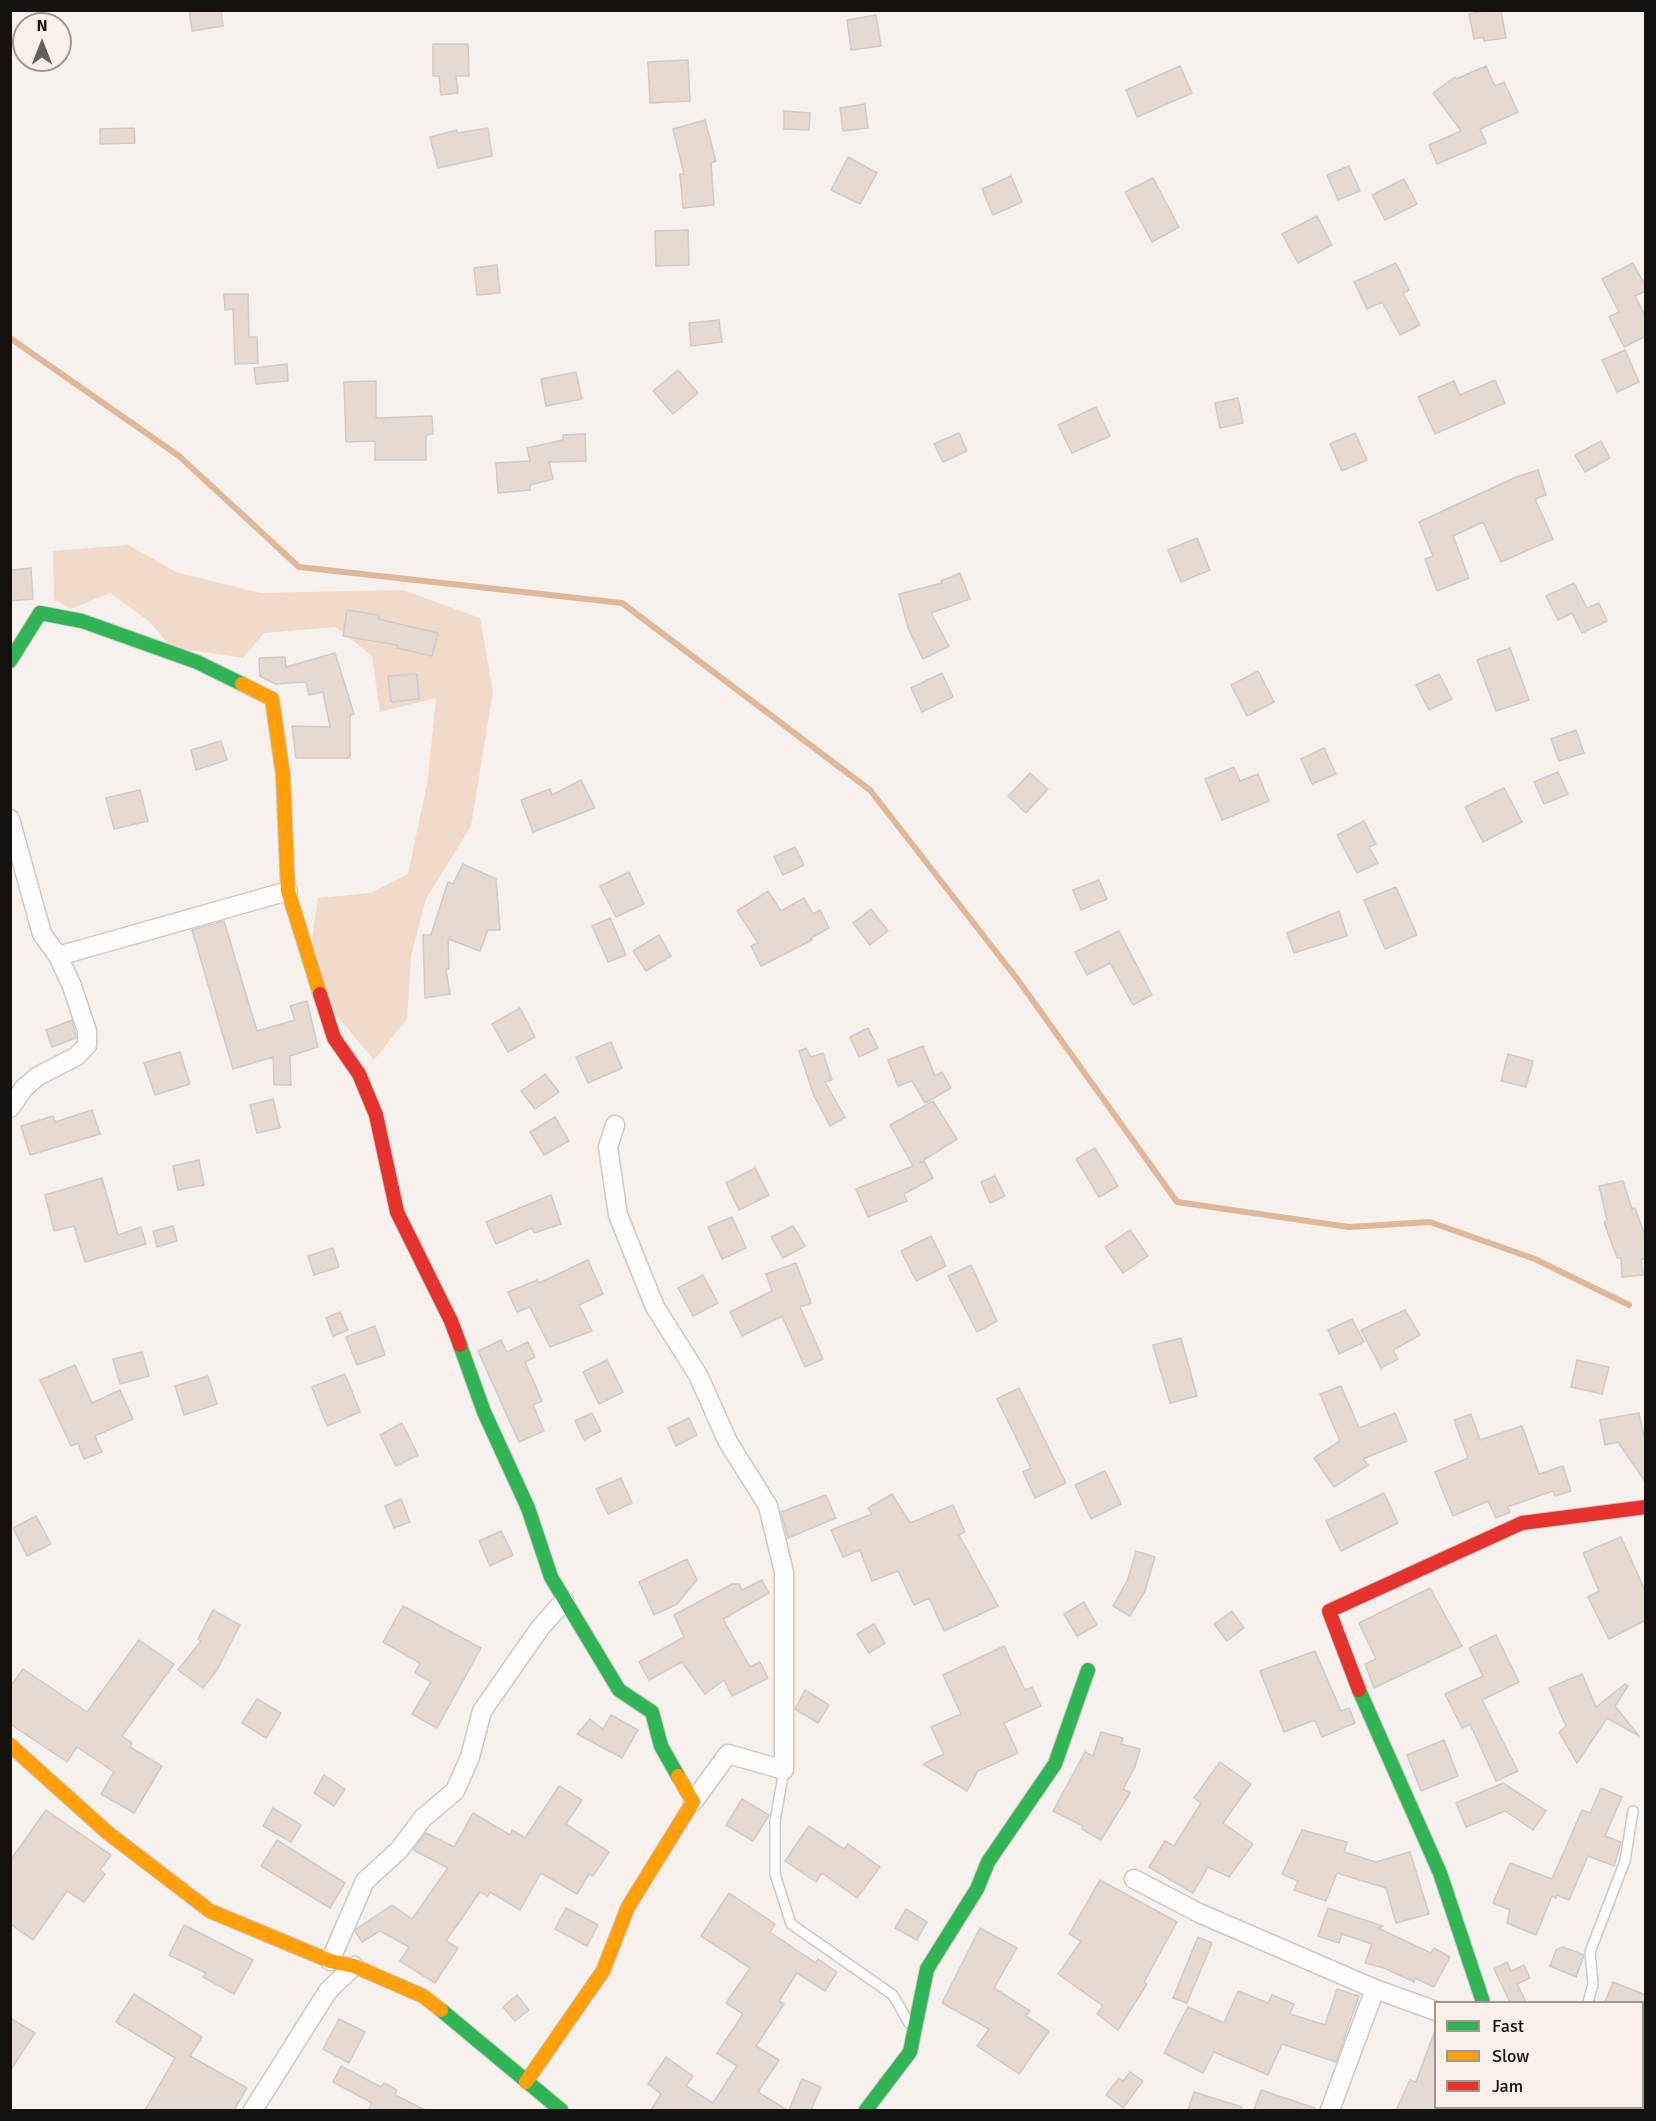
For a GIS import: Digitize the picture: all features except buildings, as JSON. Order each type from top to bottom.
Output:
[{"type":"street","points":[[10,660],[40,613],[82,621],[197,662],[272,699],[284,775],[288,891],[334,1038],[359,1074],[376,1115],[397,1212],[452,1322],[484,1412],[528,1509],[551,1577],[619,1690],[652,1712],[661,1746],[693,1802]]},
{"type":"street","points":[[10,819],[42,934],[58,956],[72,986],[87,1031],[87,1045],[77,1056],[38,1076],[24,1088],[10,1108]]},
{"type":"street","points":[[58,956],[288,891]]},
{"type":"street","points":[[526,2082],[603,1971],[628,1907],[693,1802],[728,1754],[784,1770],[784,1572],[768,1506],[728,1442],[698,1375],[655,1307],[638,1267],[618,1215],[608,1147],[615,1125]]},
{"type":"street","points":[[1483,2001],[1440,1873],[1371,1724],[1329,1611],[1522,1523],[1646,1507]]},
{"type":"street","points":[[330,1961],[365,1881],[399,1850],[423,1818],[455,1791],[470,1757],[482,1711],[540,1628],[564,1601]]},
{"type":"street","points":[[866,2110],[910,2052],[927,1969],[977,1889],[988,1862],[1055,1764],[1088,1670]]},
{"type":"street","points":[[10,1745],[108,1833],[210,1911],[330,1961],[354,1966],[423,1996],[561,2110]]},
{"type":"street","points":[[1134,1879],[1199,1913],[1375,1989],[1434,2010]]},
{"type":"street","points":[[253,2110],[328,1990],[354,1966]]},
{"type":"street","points":[[1330,2110],[1375,1989]]},
{"type":"lane","points":[[784,1770],[775,1821],[775,1874],[791,1924],[893,1995],[913,2031]]},
{"type":"lane","points":[[1588,2001],[1593,1984],[1590,1952],[1625,1861],[1633,1811]]},
{"type":"shaded area","points":[[128,545],[178,573],[261,593],[403,590],[480,618],[493,692],[471,826],[426,899],[411,956],[407,1019],[374,1060],[333,1011],[312,938],[318,898],[371,893],[408,874],[428,779],[436,698],[380,712],[372,656],[336,627],[264,633],[243,658],[171,647],[150,622],[110,593],[71,609],[54,599],[53,551]]},
{"type":"waterway","points":[[10,338],[179,456],[299,567],[622,603],[870,790],[1018,980],[1177,1202],[1349,1227],[1430,1222],[1535,1259],[1629,1305]]},
{"type":"traffic: fast","points":[[10,661],[40,613],[82,621],[197,662],[242,684]]},
{"type":"traffic: fast","points":[[460,1345],[484,1412],[528,1508],[551,1577],[619,1690],[652,1712],[661,1746],[678,1776]]},
{"type":"traffic: fast","points":[[866,2110],[910,2052],[927,1969],[977,1889],[988,1862],[1055,1764],[1088,1670]]},
{"type":"traffic: fast","points":[[1359,1690],[1440,1873],[1483,2001]]},
{"type":"traffic: fast","points":[[441,2010],[561,2110]]},
{"type":"traffic: slow","points":[[242,684],[272,699],[283,775],[288,891],[320,994]]},
{"type":"traffic: slow","points":[[10,1745],[108,1833],[210,1911],[330,1961],[354,1966],[423,1996],[441,2010]]},
{"type":"traffic: slow","points":[[526,2082],[603,1971],[628,1907],[693,1802],[678,1776]]},
{"type":"traffic: jam","points":[[320,994],[334,1038],[359,1074],[376,1115],[397,1212],[451,1321],[460,1345]]},
{"type":"traffic: jam","points":[[1359,1690],[1329,1611],[1522,1523],[1646,1507]]}]
